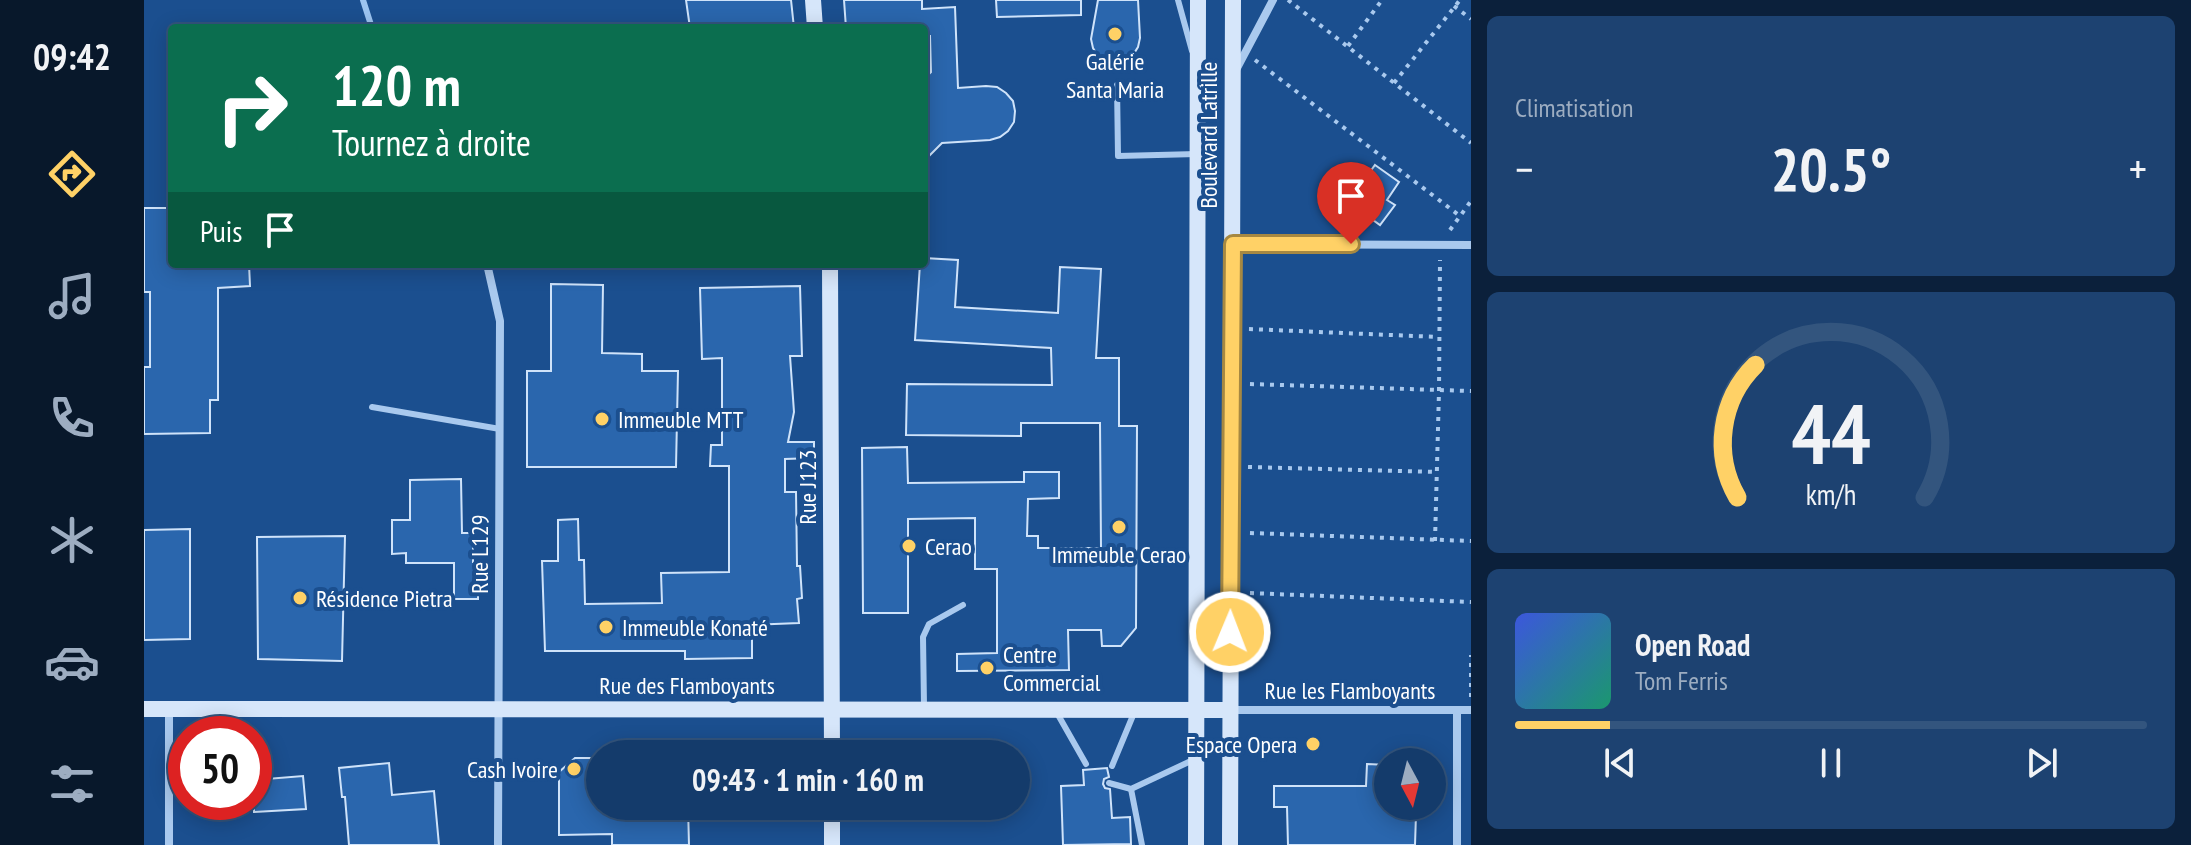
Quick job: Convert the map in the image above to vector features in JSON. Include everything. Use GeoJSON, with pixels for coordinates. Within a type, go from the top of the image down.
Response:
{"type":"FeatureCollection","features":[{"type":"Feature","properties":{"kind":"main road"},"geometry":{"type":"LineString","coordinates":[[813,0],[815,24]]}},
{"type":"Feature","properties":{"kind":"main road","name":"Boulevard Latrille"},"geometry":{"type":"LineString","coordinates":[[1196,845],[1198,0]]}},
{"type":"Feature","properties":{"kind":"main road","name":"Boulevard Latrille"},"geometry":{"type":"LineString","coordinates":[[1230,845],[1233,0]]}},
{"type":"Feature","properties":{"kind":"main road","name":"Rue J123"},"geometry":{"type":"LineString","coordinates":[[830,268],[832,740]]}},
{"type":"Feature","properties":{"kind":"main road","name":"Rue des Flamboyants"},"geometry":{"type":"LineString","coordinates":[[144,709],[1230,710]]}},
{"type":"Feature","properties":{"kind":"main road"},"geometry":{"type":"LineString","coordinates":[[832,820],[832,845]]}},
{"type":"Feature","properties":{"kind":"street"},"geometry":{"type":"LineString","coordinates":[[1232,80],[1273,0]]}},
{"type":"Feature","properties":{"kind":"street"},"geometry":{"type":"LineString","coordinates":[[1233,244],[1471,245]]}},
{"type":"Feature","properties":{"kind":"street","name":"Rue L129"},"geometry":{"type":"LineString","coordinates":[[488,268],[500,321],[498,845]]}},
{"type":"Feature","properties":{"kind":"street"},"geometry":{"type":"LineString","coordinates":[[169,709],[169,845]]}},
{"type":"Feature","properties":{"kind":"street","name":"Rue les Flamboyants"},"geometry":{"type":"LineString","coordinates":[[1230,710],[1471,710]]}},
{"type":"Feature","properties":{"kind":"street"},"geometry":{"type":"LineString","coordinates":[[1457,710],[1457,845]]}},
{"type":"Feature","properties":{"kind":"lane"},"geometry":{"type":"LineString","coordinates":[[1178,0],[1198,74]]}},
{"type":"Feature","properties":{"kind":"lane"},"geometry":{"type":"LineString","coordinates":[[1117,85],[1118,156],[1197,154]]}},
{"type":"Feature","properties":{"kind":"lane"},"geometry":{"type":"LineString","coordinates":[[372,407],[500,429]]}},
{"type":"Feature","properties":{"kind":"lane"},"geometry":{"type":"LineString","coordinates":[[925,710],[923,637],[929,624],[963,605]]}},
{"type":"Feature","properties":{"kind":"lane"},"geometry":{"type":"LineString","coordinates":[[1056,710],[1086,764]]}},
{"type":"Feature","properties":{"kind":"lane"},"geometry":{"type":"LineString","coordinates":[[1112,766],[1136,710]]}},
{"type":"Feature","properties":{"kind":"lane"},"geometry":{"type":"LineString","coordinates":[[1109,783],[1131,789],[1197,759]]}},
{"type":"Feature","properties":{"kind":"lane"},"geometry":{"type":"LineString","coordinates":[[1131,789],[1142,845]]}},
{"type":"Feature","properties":{"kind":"path"},"geometry":{"type":"LineString","coordinates":[[1288,0],[1471,143]]}},
{"type":"Feature","properties":{"kind":"path"},"geometry":{"type":"LineString","coordinates":[[1347,47],[1382,0]]}},
{"type":"Feature","properties":{"kind":"path"},"geometry":{"type":"LineString","coordinates":[[1394,83],[1460,0]]}},
{"type":"Feature","properties":{"kind":"path"},"geometry":{"type":"LineString","coordinates":[[1454,6],[1471,19]]}},
{"type":"Feature","properties":{"kind":"path"},"geometry":{"type":"LineString","coordinates":[[1245,52],[1460,216]]}},
{"type":"Feature","properties":{"kind":"path"},"geometry":{"type":"LineString","coordinates":[[1435,541],[1440,245],[1471,201]]}},
{"type":"Feature","properties":{"kind":"path"},"geometry":{"type":"LineString","coordinates":[[1232,328],[1438,337]]}},
{"type":"Feature","properties":{"kind":"path"},"geometry":{"type":"LineString","coordinates":[[1232,383],[1471,391]]}},
{"type":"Feature","properties":{"kind":"path"},"geometry":{"type":"LineString","coordinates":[[1231,467],[1437,472]]}},
{"type":"Feature","properties":{"kind":"path"},"geometry":{"type":"LineString","coordinates":[[1231,533],[1471,541]]}},
{"type":"Feature","properties":{"kind":"path"},"geometry":{"type":"LineString","coordinates":[[1231,592],[1471,602]]}},
{"type":"Feature","properties":{"kind":"path"},"geometry":{"type":"LineString","coordinates":[[1471,655],[1471,710]]}},
{"type":"Feature","properties":{"kind":"building"},"geometry":{"type":"Polygon","coordinates":[[[686,0],[791,0],[794,24],[689,24],[686,0]]]}},
{"type":"Feature","properties":{"kind":"building"},"geometry":{"type":"Polygon","coordinates":[[[844,0],[922,0],[922,9],[955,7],[958,88],[997,87],[1013,101],[1014,122],[1000,137],[942,143],[928,157],[928,75],[931,72],[928,24],[846,24],[844,0]]]}},
{"type":"Feature","properties":{"kind":"building"},"geometry":{"type":"Polygon","coordinates":[[[996,0],[1081,0],[1081,15],[997,17],[996,0]]]}},
{"type":"Feature","properties":{"kind":"building","name":"Galérie Santa Maria"},"geometry":{"type":"Polygon","coordinates":[[[1098,0],[1138,0],[1140,38],[1133,55],[1125,61],[1106,61],[1093,48],[1091,39],[1098,0]]]}},
{"type":"Feature","properties":{"kind":"building"},"geometry":{"type":"Polygon","coordinates":[[[1375,165],[1399,182],[1387,200],[1395,205],[1380,225],[1348,202],[1375,165]]]}},
{"type":"Feature","properties":{"kind":"building"},"geometry":{"type":"Polygon","coordinates":[[[144,208],[168,208],[168,268],[249,268],[250,286],[218,288],[218,400],[210,400],[210,433],[144,434],[144,367],[150,367],[150,292],[144,292],[144,208]]]}},
{"type":"Feature","properties":{"kind":"building"},"geometry":{"type":"Polygon","coordinates":[[[928,258],[958,260],[955,307],[1058,313],[1060,267],[1101,269],[1096,358],[1119,358],[1119,426],[1137,426],[1136,628],[1121,646],[1102,646],[1101,630],[1068,630],[1069,670],[957,671],[957,654],[997,653],[997,569],[975,569],[975,518],[908,519],[908,613],[863,613],[862,448],[907,447],[908,483],[1024,482],[1024,472],[1059,472],[1059,498],[1028,499],[1027,536],[1038,536],[1038,548],[1101,548],[1100,423],[1021,423],[1021,436],[906,435],[907,384],[1052,385],[1051,348],[915,340],[920,268],[928,268],[928,258]]]}},
{"type":"Feature","properties":{"kind":"building","name":"Immeuble MTT"},"geometry":{"type":"Polygon","coordinates":[[[551,284],[603,285],[602,353],[642,354],[642,371],[678,371],[676,467],[527,467],[527,371],[551,371],[551,284]]]}},
{"type":"Feature","properties":{"kind":"building"},"geometry":{"type":"Polygon","coordinates":[[[800,286],[802,356],[790,356],[794,412],[788,442],[814,442],[814,458],[785,459],[785,492],[796,492],[797,566],[800,566],[802,598],[797,599],[799,623],[752,625],[752,658],[685,659],[685,651],[545,651],[542,561],[558,561],[558,520],[578,519],[579,560],[584,560],[585,604],[662,603],[661,573],[729,572],[729,466],[710,466],[711,445],[722,445],[722,358],[702,359],[700,288],[800,286]]]}},
{"type":"Feature","properties":{"kind":"building"},"geometry":{"type":"Polygon","coordinates":[[[461,479],[462,533],[473,533],[473,562],[478,562],[478,599],[454,599],[454,563],[406,563],[406,553],[392,554],[392,520],[410,520],[410,480],[461,479]]]}},
{"type":"Feature","properties":{"kind":"building"},"geometry":{"type":"Polygon","coordinates":[[[190,529],[190,639],[144,640],[144,530],[190,529]]]}},
{"type":"Feature","properties":{"kind":"building","name":"Résidence Pietra"},"geometry":{"type":"Polygon","coordinates":[[[345,536],[342,661],[258,659],[257,537],[345,536]]]}},
{"type":"Feature","properties":{"kind":"building"},"geometry":{"type":"Polygon","coordinates":[[[575,758],[586,758],[586,820],[688,820],[689,845],[612,845],[612,834],[559,835],[559,772],[575,758]]]}},
{"type":"Feature","properties":{"kind":"building"},"geometry":{"type":"Polygon","coordinates":[[[389,763],[392,795],[434,791],[439,845],[349,845],[339,768],[389,763]]]}},
{"type":"Feature","properties":{"kind":"building"},"geometry":{"type":"Polygon","coordinates":[[[1367,764],[1374,764],[1374,820],[1416,820],[1415,845],[1288,845],[1287,807],[1274,807],[1274,786],[1366,786],[1367,764]]]}},
{"type":"Feature","properties":{"kind":"building"},"geometry":{"type":"Polygon","coordinates":[[[1107,768],[1109,777],[1104,779],[1103,784],[1110,789],[1112,818],[1130,817],[1131,844],[1063,845],[1061,786],[1084,785],[1083,770],[1107,768]]]}},
{"type":"Feature","properties":{"kind":"building"},"geometry":{"type":"Polygon","coordinates":[[[303,776],[306,809],[272,811],[272,779],[303,776]]]}},
{"type":"Feature","properties":{"kind":"waterway"},"geometry":{"type":"LineString","coordinates":[[363,0],[371,24]]}},
{"type":"Feature","properties":{"kind":"place","name":"Galérie Santa Maria"},"geometry":{"type":"Point","coordinates":[1115,34]}},
{"type":"Feature","properties":{"kind":"place","name":"Immeuble MTT"},"geometry":{"type":"Point","coordinates":[602,419]}},
{"type":"Feature","properties":{"kind":"place","name":"Immeuble Cerao"},"geometry":{"type":"Point","coordinates":[1119,527]}},
{"type":"Feature","properties":{"kind":"place","name":"Cerao"},"geometry":{"type":"Point","coordinates":[909,546]}},
{"type":"Feature","properties":{"kind":"place","name":"Résidence Pietra"},"geometry":{"type":"Point","coordinates":[300,598]}},
{"type":"Feature","properties":{"kind":"place","name":"Immeuble Konaté"},"geometry":{"type":"Point","coordinates":[606,627]}},
{"type":"Feature","properties":{"kind":"place","name":"Centre Commercial"},"geometry":{"type":"Point","coordinates":[987,668]}},
{"type":"Feature","properties":{"kind":"place","name":"Espace Opera"},"geometry":{"type":"Point","coordinates":[1313,744]}},
{"type":"Feature","properties":{"kind":"place","name":"Cash Ivoire"},"geometry":{"type":"Point","coordinates":[574,769]}},
{"type":"Feature","properties":{"kind":"route"},"geometry":{"type":"LineString","coordinates":[[1230,632],[1233,244],[1351,244]]}}]}
